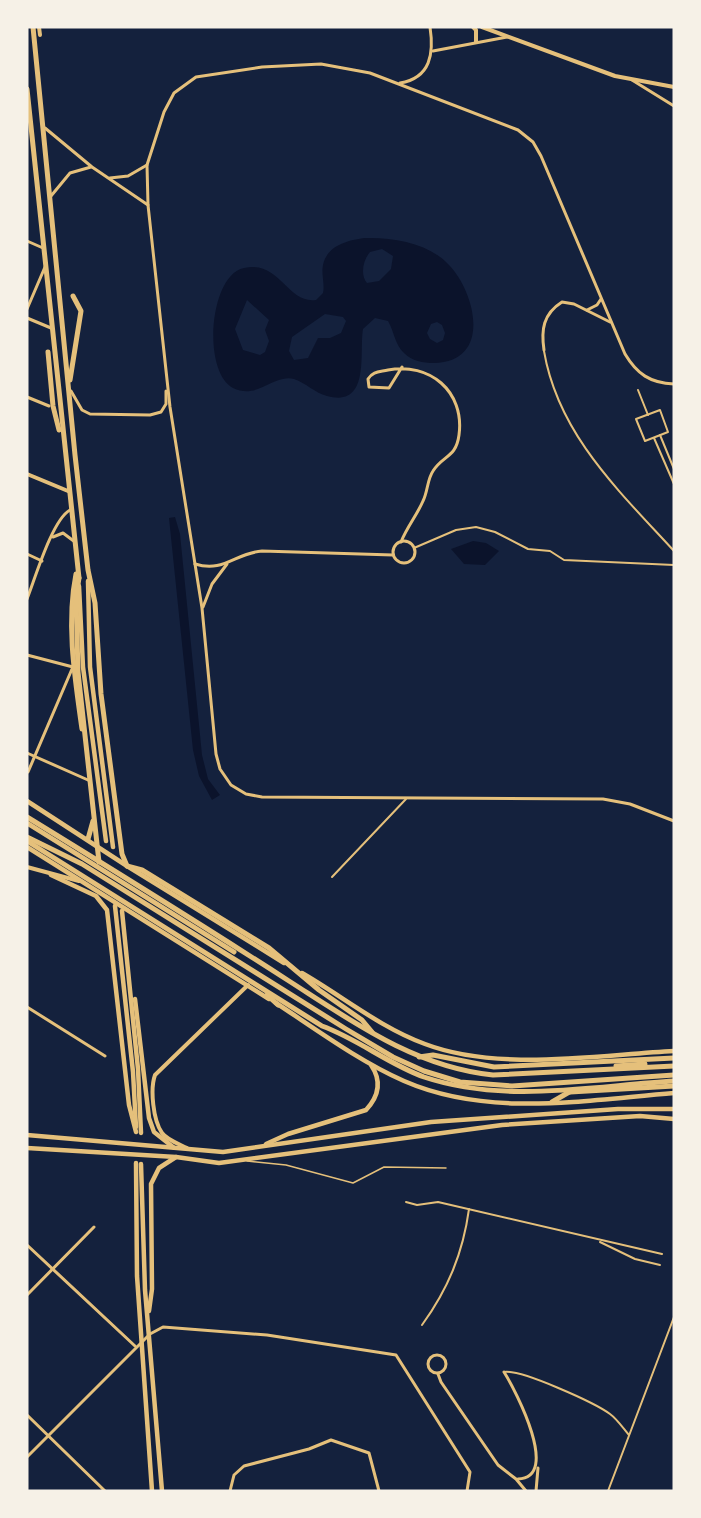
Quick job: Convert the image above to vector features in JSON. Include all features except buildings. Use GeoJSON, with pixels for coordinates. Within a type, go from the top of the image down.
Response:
{"type":"FeatureCollection","features":[{"type":"Feature","properties":{"kind":"highway"},"geometry":{"type":"LineString","coordinates":[[33,27],[88,570],[95,603],[101,694],[122,854],[126,867],[142,870],[269,948],[319,990],[363,1020],[375,1035]]}},
{"type":"Feature","properties":{"kind":"highway"},"geometry":{"type":"LineString","coordinates":[[27,89],[70,510],[78,567],[76,668],[100,871],[105,885],[133,906],[320,1023],[346,1029]]}},
{"type":"Feature","properties":{"kind":"highway"},"geometry":{"type":"LineString","coordinates":[[69,387],[81,310],[73,296]]}},
{"type":"Feature","properties":{"kind":"highway"},"geometry":{"type":"LineString","coordinates":[[48,352],[54,414],[62,434]]}},
{"type":"Feature","properties":{"kind":"highway"},"geometry":{"type":"LineString","coordinates":[[78,567],[73,592],[76,668],[93,825],[88,840]]}},
{"type":"Feature","properties":{"kind":"highway"},"geometry":{"type":"LineString","coordinates":[[27,817],[375,1035],[418,1058],[433,1055],[494,1067],[674,1062]]}},
{"type":"Feature","properties":{"kind":"highway"},"geometry":{"type":"LineString","coordinates":[[27,823],[216,942],[304,990],[366,1029],[430,1060],[467,1070],[514,1073],[674,1062]]}},
{"type":"Feature","properties":{"kind":"highway"},"geometry":{"type":"LineString","coordinates":[[27,839],[82,864],[406,1064],[460,1082],[512,1086],[674,1075]]}},
{"type":"Feature","properties":{"kind":"highway"},"geometry":{"type":"LineString","coordinates":[[27,839],[322,1026],[345,1035],[390,1061],[424,1077],[460,1086],[496,1091],[576,1089],[674,1081]]}},
{"type":"Feature","properties":{"kind":"highway"},"geometry":{"type":"LineString","coordinates":[[229,967],[278,1005]]}},
{"type":"Feature","properties":{"kind":"highway"},"geometry":{"type":"LineString","coordinates":[[460,1082],[474,1091],[520,1095],[674,1086]]}},
{"type":"Feature","properties":{"kind":"highway"},"geometry":{"type":"LineString","coordinates":[[552,1102],[576,1089]]}},
{"type":"Feature","properties":{"kind":"main road"},"geometry":{"type":"LineString","coordinates":[[88,570],[90,667],[113,847]]}},
{"type":"Feature","properties":{"kind":"main road"},"geometry":{"type":"LineString","coordinates":[[79,578],[82,667],[106,842]]}},
{"type":"Feature","properties":{"kind":"main road"},"geometry":{"type":"LineString","coordinates":[[27,801],[126,867],[400,1032],[448,1052],[502,1060],[674,1051]]}},
{"type":"Feature","properties":{"kind":"main road"},"geometry":{"type":"LineString","coordinates":[[27,847],[367,1061],[404,1081],[461,1099],[516,1103],[674,1093]]}},
{"type":"Feature","properties":{"kind":"main road"},"geometry":{"type":"LineString","coordinates":[[51,875],[96,896],[107,910],[129,1105],[139,1133]]}},
{"type":"Feature","properties":{"kind":"main road"},"geometry":{"type":"LineString","coordinates":[[115,906],[139,1133]]}},
{"type":"Feature","properties":{"kind":"main road"},"geometry":{"type":"LineString","coordinates":[[122,911],[148,1118],[154,1132],[173,1147]]}},
{"type":"Feature","properties":{"kind":"main road"},"geometry":{"type":"LineString","coordinates":[[129,969],[139,1133]]}},
{"type":"Feature","properties":{"kind":"main road"},"geometry":{"type":"LineString","coordinates":[[262,1146],[288,1134],[366,1110],[376,1095],[378,1084],[375,1070],[367,1061]]}},
{"type":"Feature","properties":{"kind":"main road"},"geometry":{"type":"LineString","coordinates":[[27,1135],[224,1152],[441,1121],[618,1109],[674,1109]]}},
{"type":"Feature","properties":{"kind":"main road"},"geometry":{"type":"LineString","coordinates":[[27,1148],[116,1152],[219,1163],[396,1137],[492,1126],[640,1116],[674,1119]]}},
{"type":"Feature","properties":{"kind":"main road"},"geometry":{"type":"LineString","coordinates":[[148,1317],[152,1289],[151,1184],[159,1168],[176,1157]]}},
{"type":"Feature","properties":{"kind":"main road"},"geometry":{"type":"LineString","coordinates":[[152,1491],[140,1341],[139,1163],[161,1490]]}},
{"type":"Feature","properties":{"kind":"street"},"geometry":{"type":"LineString","coordinates":[[39,27],[40,35]]}},
{"type":"Feature","properties":{"kind":"street"},"geometry":{"type":"LineString","coordinates":[[398,84],[408,82],[422,72],[433,51],[430,27]]}},
{"type":"Feature","properties":{"kind":"street"},"geometry":{"type":"LineString","coordinates":[[473,27],[476,30],[476,42]]}},
{"type":"Feature","properties":{"kind":"street"},"geometry":{"type":"LineString","coordinates":[[482,27],[593,69],[674,87]]}},
{"type":"Feature","properties":{"kind":"street"},"geometry":{"type":"LineString","coordinates":[[433,51],[507,37]]}},
{"type":"Feature","properties":{"kind":"street"},"geometry":{"type":"LineString","coordinates":[[674,384],[652,381],[633,367],[541,156],[529,137],[518,130],[355,69],[310,63],[196,77],[182,86],[170,99],[147,165],[148,205],[167,380],[202,608],[216,754],[220,769],[231,785],[246,794],[262,797],[603,799],[630,804],[674,821]]}},
{"type":"Feature","properties":{"kind":"street"},"geometry":{"type":"LineString","coordinates":[[630,79],[674,106]]}},
{"type":"Feature","properties":{"kind":"street"},"geometry":{"type":"LineString","coordinates":[[45,128],[92,167],[148,205]]}},
{"type":"Feature","properties":{"kind":"street"},"geometry":{"type":"LineString","coordinates":[[27,164],[35,167]]}},
{"type":"Feature","properties":{"kind":"street"},"geometry":{"type":"LineString","coordinates":[[108,178],[128,176],[147,165]]}},
{"type":"Feature","properties":{"kind":"street"},"geometry":{"type":"LineString","coordinates":[[51,196],[70,173],[92,167]]}},
{"type":"Feature","properties":{"kind":"street"},"geometry":{"type":"LineString","coordinates":[[27,241],[43,248]]}},
{"type":"Feature","properties":{"kind":"street"},"geometry":{"type":"LineString","coordinates":[[27,309],[45,266]]}},
{"type":"Feature","properties":{"kind":"street"},"geometry":{"type":"LineString","coordinates":[[587,310],[597,305],[601,298]]}},
{"type":"Feature","properties":{"kind":"street"},"geometry":{"type":"LineString","coordinates":[[612,323],[566,302],[558,305],[543,324],[548,375],[583,449],[629,504],[674,551]]}},
{"type":"Feature","properties":{"kind":"street"},"geometry":{"type":"LineString","coordinates":[[27,318],[51,328]]}},
{"type":"Feature","properties":{"kind":"street"},"geometry":{"type":"LineString","coordinates":[[402,368],[388,388],[369,387],[368,379],[374,373],[402,368],[420,370],[444,386],[455,402],[460,422],[453,452],[434,468],[424,500],[401,542],[394,548],[393,555],[398,561],[408,562],[413,558],[414,548]]}},
{"type":"Feature","properties":{"kind":"street"},"geometry":{"type":"LineString","coordinates":[[69,387],[82,410],[90,414],[150,416],[161,412],[166,404],[167,380]]}},
{"type":"Feature","properties":{"kind":"street"},"geometry":{"type":"LineString","coordinates":[[638,390],[648,415]]}},
{"type":"Feature","properties":{"kind":"street"},"geometry":{"type":"LineString","coordinates":[[27,397],[49,406]]}},
{"type":"Feature","properties":{"kind":"street"},"geometry":{"type":"LineString","coordinates":[[660,410],[668,432],[660,435],[645,441],[636,419],[660,410]]}},
{"type":"Feature","properties":{"kind":"street"},"geometry":{"type":"LineString","coordinates":[[660,435],[674,469]]}},
{"type":"Feature","properties":{"kind":"street"},"geometry":{"type":"LineString","coordinates":[[654,438],[674,484]]}},
{"type":"Feature","properties":{"kind":"street"},"geometry":{"type":"LineString","coordinates":[[27,474],[68,491]]}},
{"type":"Feature","properties":{"kind":"street"},"geometry":{"type":"LineString","coordinates":[[27,599],[51,538],[65,513],[70,510]]}},
{"type":"Feature","properties":{"kind":"street"},"geometry":{"type":"LineString","coordinates":[[414,548],[456,530],[476,527],[495,532],[528,549],[550,551],[564,560],[674,565]]}},
{"type":"Feature","properties":{"kind":"street"},"geometry":{"type":"LineString","coordinates":[[51,538],[63,533],[75,542]]}},
{"type":"Feature","properties":{"kind":"street"},"geometry":{"type":"LineString","coordinates":[[401,542],[408,542],[414,548]]}},
{"type":"Feature","properties":{"kind":"street"},"geometry":{"type":"LineString","coordinates":[[195,564],[216,568],[250,553],[262,551],[393,555]]}},
{"type":"Feature","properties":{"kind":"street"},"geometry":{"type":"LineString","coordinates":[[27,554],[42,561]]}},
{"type":"Feature","properties":{"kind":"street"},"geometry":{"type":"LineString","coordinates":[[202,608],[212,584],[228,562]]}},
{"type":"Feature","properties":{"kind":"street"},"geometry":{"type":"LineString","coordinates":[[27,655],[76,668],[28,772]]}},
{"type":"Feature","properties":{"kind":"street"},"geometry":{"type":"LineString","coordinates":[[27,753],[88,780]]}},
{"type":"Feature","properties":{"kind":"street"},"geometry":{"type":"LineString","coordinates":[[332,877],[408,797]]}},
{"type":"Feature","properties":{"kind":"street"},"geometry":{"type":"LineString","coordinates":[[27,867],[86,883]]}},
{"type":"Feature","properties":{"kind":"street"},"geometry":{"type":"LineString","coordinates":[[187,1148],[162,1134],[157,1124],[152,1083],[154,1075],[248,985]]}},
{"type":"Feature","properties":{"kind":"street"},"geometry":{"type":"LineString","coordinates":[[28,1009],[105,1056]]}},
{"type":"Feature","properties":{"kind":"street"},"geometry":{"type":"LineString","coordinates":[[406,1202],[417,1205],[438,1202],[662,1254]]}},
{"type":"Feature","properties":{"kind":"street"},"geometry":{"type":"LineString","coordinates":[[422,1325],[449,1282],[462,1248],[470,1209]]}},
{"type":"Feature","properties":{"kind":"street"},"geometry":{"type":"LineString","coordinates":[[27,1294],[94,1227]]}},
{"type":"Feature","properties":{"kind":"street"},"geometry":{"type":"LineString","coordinates":[[595,1239],[635,1259],[660,1265]]}},
{"type":"Feature","properties":{"kind":"street"},"geometry":{"type":"LineString","coordinates":[[27,1245],[135,1346]]}},
{"type":"Feature","properties":{"kind":"street"},"geometry":{"type":"LineString","coordinates":[[608,1491],[674,1317]]}},
{"type":"Feature","properties":{"kind":"street"},"geometry":{"type":"LineString","coordinates":[[27,1457],[140,1341],[163,1327],[267,1335],[396,1355],[470,1472],[467,1491]]}},
{"type":"Feature","properties":{"kind":"street"},"geometry":{"type":"LineString","coordinates":[[438,1374],[446,1365],[444,1359],[436,1355],[431,1357],[428,1365],[430,1371],[438,1374],[441,1382],[498,1465],[516,1479],[526,1491]]}},
{"type":"Feature","properties":{"kind":"street"},"geometry":{"type":"LineString","coordinates":[[536,1491],[537,1466],[527,1418],[504,1372],[524,1373],[603,1409],[616,1419],[629,1435]]}},
{"type":"Feature","properties":{"kind":"street"},"geometry":{"type":"LineString","coordinates":[[27,1415],[105,1491]]}},
{"type":"Feature","properties":{"kind":"street"},"geometry":{"type":"LineString","coordinates":[[230,1491],[234,1475],[244,1466],[309,1449],[331,1440],[369,1453],[379,1491]]}},
{"type":"Feature","properties":{"kind":"street"},"geometry":{"type":"LineString","coordinates":[[516,1479],[531,1476],[537,1466]]}},
{"type":"Feature","properties":{"kind":"lane"},"geometry":{"type":"LineString","coordinates":[[243,1161],[286,1165],[353,1183],[384,1167],[446,1168]]}},
{"type":"Feature","properties":{"kind":"water"},"geometry":{"type":"Polygon","coordinates":[[[365,238],[410,243],[431,251],[449,265],[466,292],[471,308],[473,324],[471,339],[465,351],[452,360],[434,363],[414,360],[401,350],[388,321],[375,318],[363,329],[360,376],[351,394],[341,398],[327,396],[294,379],[286,378],[258,389],[242,391],[233,388],[223,379],[214,345],[214,325],[223,287],[232,275],[244,268],[256,267],[275,276],[298,296],[316,300],[323,293],[322,272],[325,258],[334,248],[346,242],[365,238]],[[382,249],[370,252],[363,268],[367,283],[379,281],[391,269],[393,256],[382,249]],[[247,300],[235,329],[243,350],[260,355],[265,352],[269,341],[265,330],[269,320],[247,300]],[[325,314],[292,337],[289,351],[294,360],[308,358],[318,338],[330,338],[341,333],[346,321],[343,317],[325,314]],[[437,322],[431,324],[427,333],[430,339],[437,343],[443,340],[445,333],[442,325],[437,322]]]}},
{"type":"Feature","properties":{"kind":"water"},"geometry":{"type":"Polygon","coordinates":[[[175,517],[180,534],[202,755],[208,779],[220,795],[212,800],[199,776],[193,750],[169,518],[175,517]]]}},
{"type":"Feature","properties":{"kind":"water"},"geometry":{"type":"Polygon","coordinates":[[[473,541],[486,543],[499,551],[485,565],[464,564],[451,549],[473,541]]]}}]}
